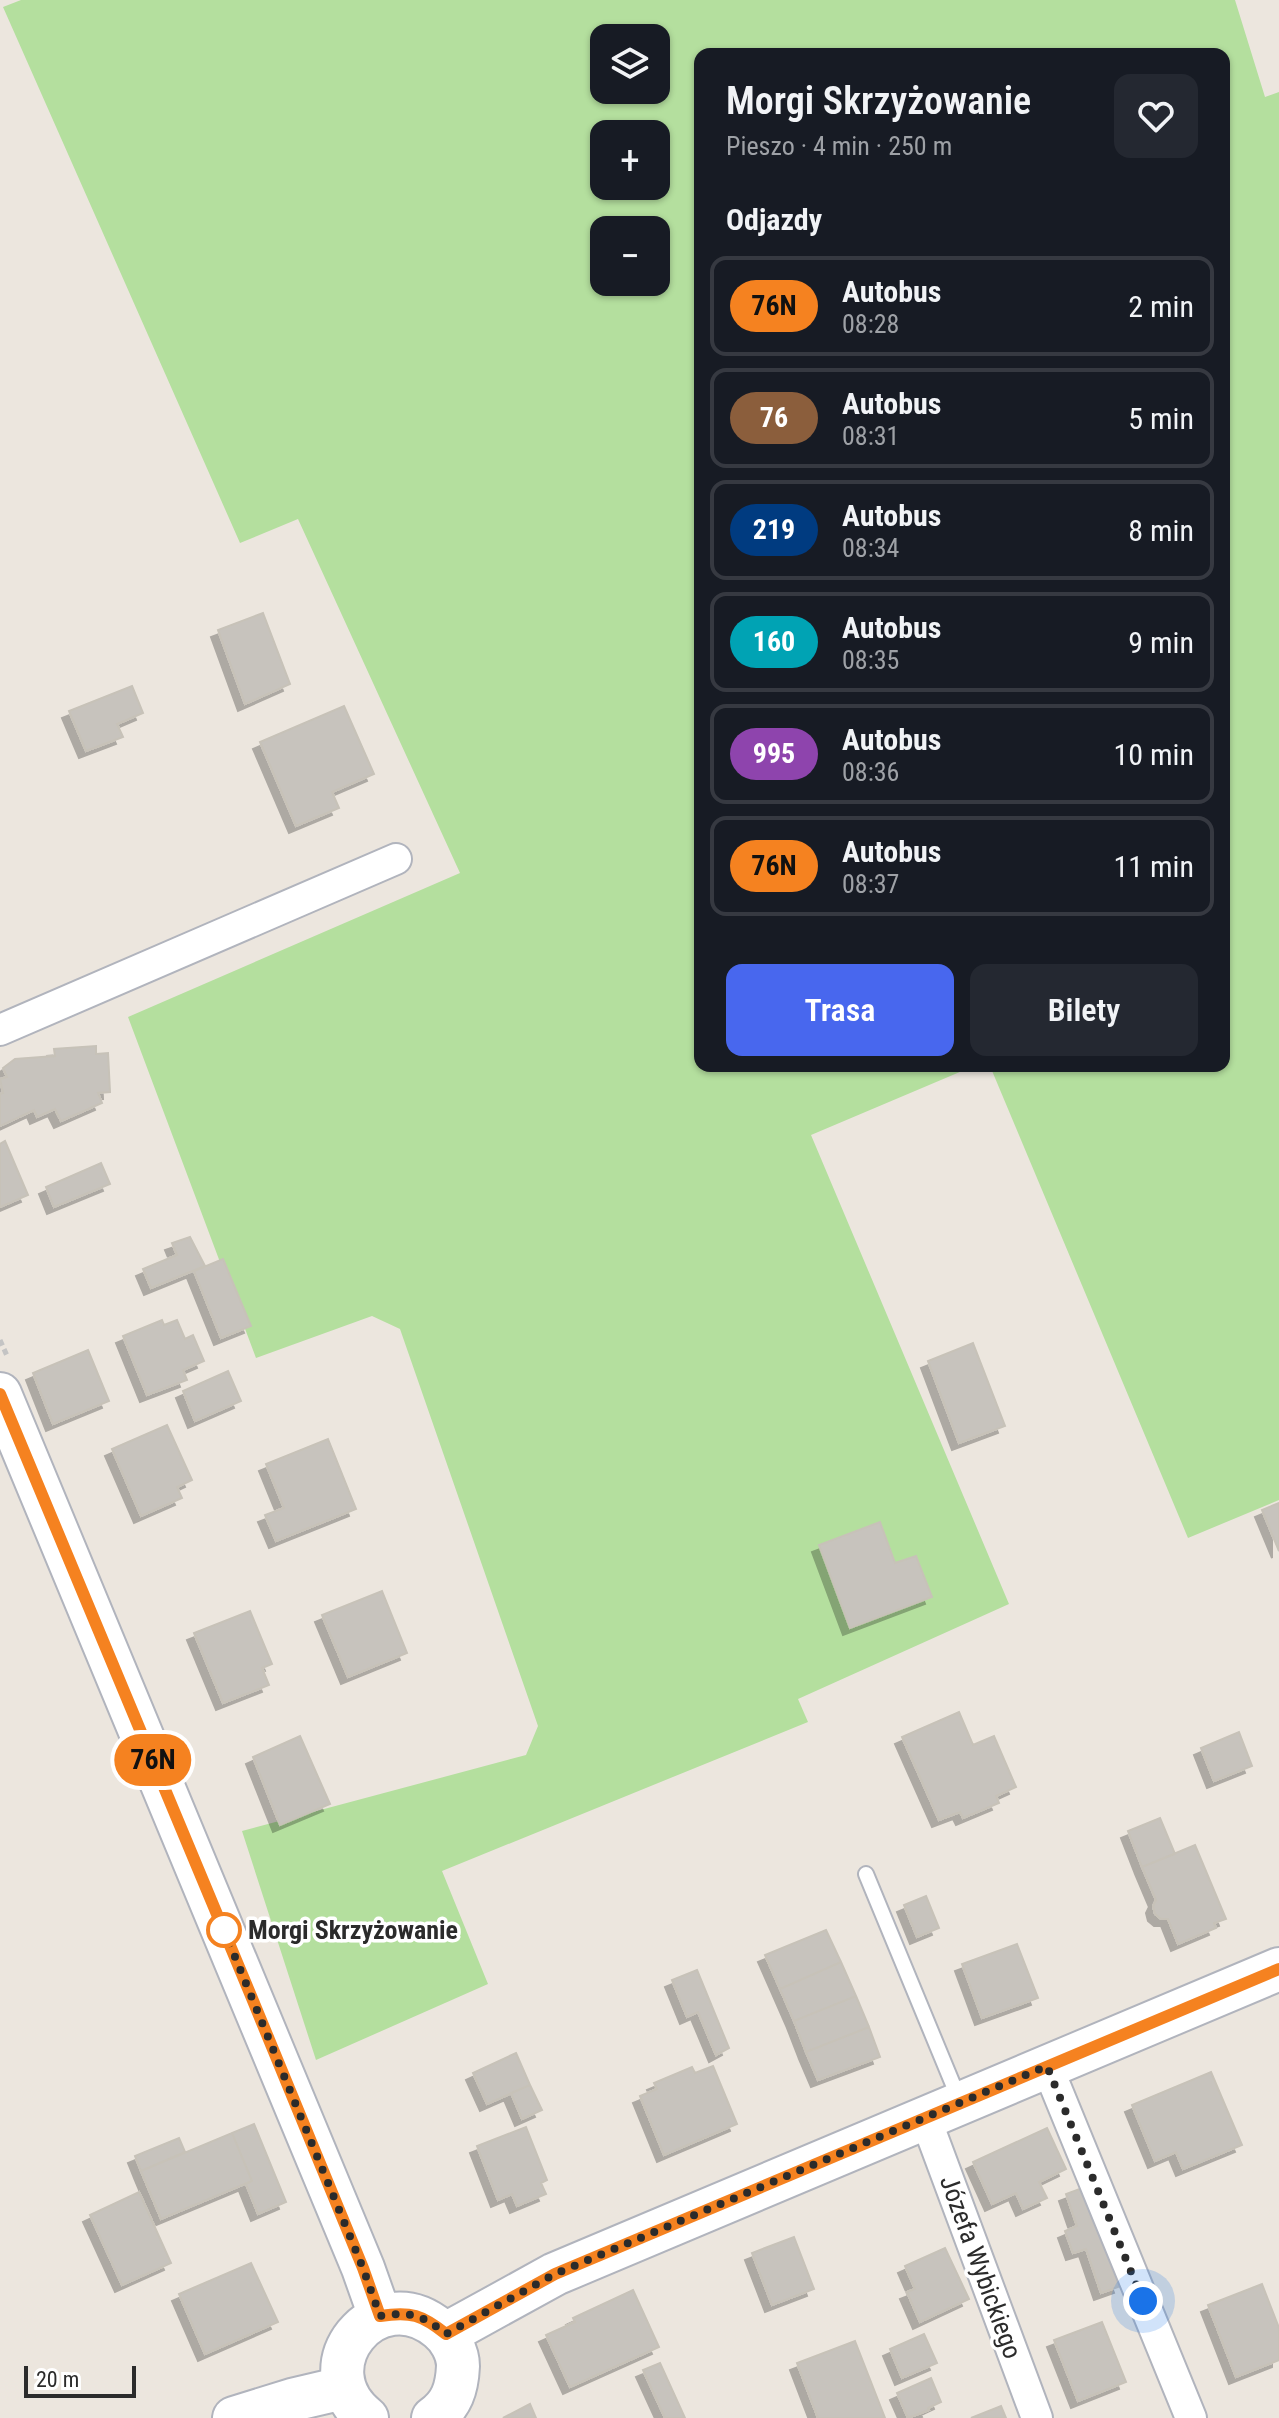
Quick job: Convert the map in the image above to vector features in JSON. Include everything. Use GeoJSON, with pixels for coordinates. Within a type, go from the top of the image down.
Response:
{"type":"FeatureCollection","features":[{"type":"Feature","properties":{"kind":"street"},"geometry":{"type":"LineString","coordinates":[[0,1030],[396,859]]}},
{"type":"Feature","properties":{"kind":"street"},"geometry":{"type":"LineString","coordinates":[[0,1394],[238,1964],[380,2316]]}},
{"type":"Feature","properties":{"kind":"street"},"geometry":{"type":"LineString","coordinates":[[446,2334],[555,2274],[1279,1969]]}},
{"type":"Feature","properties":{"kind":"street"},"geometry":{"type":"LineString","coordinates":[[1047,2066],[1191,2418]]}},
{"type":"Feature","properties":{"kind":"street","name":"Józefa Wybickiego"},"geometry":{"type":"LineString","coordinates":[[943,2110],[1037,2418]]}},
{"type":"Feature","properties":{"kind":"street"},"geometry":{"type":"LineString","coordinates":[[234,2418],[292,2400],[355,2403],[342,2366],[347,2345],[360,2328],[380,2316],[403,2312],[427,2319],[446,2334],[458,2358],[457,2386],[445,2410],[433,2418]]}},
{"type":"Feature","properties":{"kind":"lane","name":"Józefa Wybickiego"},"geometry":{"type":"LineString","coordinates":[[866,1874],[943,2110]]}},
{"type":"Feature","properties":{"kind":"green space"},"geometry":{"type":"Polygon","coordinates":[[[21,0],[1235,0],[1265,97],[1279,92],[1279,1500],[1188,1538],[993,1072],[1230,1072],[1230,48],[694,48],[694,1072],[960,1072],[811,1135],[1009,1604],[798,1699],[808,1722],[442,1871],[488,1984],[316,2060],[242,1831],[526,1755],[538,1726],[400,1329],[372,1316],[256,1358],[128,1017],[460,873],[298,519],[240,543],[3,7],[21,0]]]}},
{"type":"Feature","properties":{"kind":"building"},"geometry":{"type":"Polygon","coordinates":[[[263,613],[290,684],[245,704],[218,630],[263,613]]]}},
{"type":"Feature","properties":{"kind":"building"},"geometry":{"type":"Polygon","coordinates":[[[132,686],[143,713],[117,724],[123,737],[86,751],[69,711],[132,686]]]}},
{"type":"Feature","properties":{"kind":"building"},"geometry":{"type":"Polygon","coordinates":[[[344,706],[374,774],[332,792],[339,808],[296,826],[260,742],[344,706]]]}},
{"type":"Feature","properties":{"kind":"building"},"geometry":{"type":"Polygon","coordinates":[[[96,1046],[96,1054],[108,1053],[110,1092],[98,1093],[102,1103],[61,1121],[55,1109],[37,1117],[34,1110],[0,1126],[0,1094],[3,1093],[0,1079],[7,1077],[3,1068],[15,1059],[55,1056],[54,1049],[96,1046]]]}},
{"type":"Feature","properties":{"kind":"building"},"geometry":{"type":"Polygon","coordinates":[[[5,1141],[28,1195],[0,1207],[0,1144],[5,1141]]]}},
{"type":"Feature","properties":{"kind":"building"},"geometry":{"type":"Polygon","coordinates":[[[101,1163],[110,1184],[54,1207],[46,1187],[101,1163]]]}},
{"type":"Feature","properties":{"kind":"building"},"geometry":{"type":"Polygon","coordinates":[[[190,1237],[205,1266],[151,1288],[143,1269],[177,1255],[172,1243],[190,1237]]]}},
{"type":"Feature","properties":{"kind":"building"},"geometry":{"type":"Polygon","coordinates":[[[223,1259],[251,1326],[221,1338],[194,1271],[223,1259]]]}},
{"type":"Feature","properties":{"kind":"building"},"geometry":{"type":"Polygon","coordinates":[[[162,1320],[164,1325],[177,1320],[185,1339],[193,1335],[204,1361],[183,1370],[187,1380],[147,1395],[123,1336],[162,1320]]]}},
{"type":"Feature","properties":{"kind":"building"},"geometry":{"type":"Polygon","coordinates":[[[973,1343],[1005,1426],[959,1443],[928,1361],[973,1343]]]}},
{"type":"Feature","properties":{"kind":"building"},"geometry":{"type":"Polygon","coordinates":[[[88,1350],[109,1401],[53,1424],[33,1373],[88,1350]]]}},
{"type":"Feature","properties":{"kind":"building"},"geometry":{"type":"Polygon","coordinates":[[[228,1371],[241,1401],[195,1421],[183,1391],[228,1371]]]}},
{"type":"Feature","properties":{"kind":"building"},"geometry":{"type":"Polygon","coordinates":[[[167,1425],[192,1480],[177,1487],[182,1498],[141,1516],[112,1449],[167,1425]]]}},
{"type":"Feature","properties":{"kind":"building"},"geometry":{"type":"Polygon","coordinates":[[[328,1439],[356,1509],[276,1541],[265,1515],[284,1508],[266,1464],[328,1439]]]}},
{"type":"Feature","properties":{"kind":"building"},"geometry":{"type":"Polygon","coordinates":[[[1279,1503],[1279,1551],[1262,1510],[1279,1503]]]}},
{"type":"Feature","properties":{"kind":"building"},"geometry":{"type":"Polygon","coordinates":[[[880,1522],[895,1563],[916,1556],[932,1597],[850,1628],[819,1545],[880,1522]]]}},
{"type":"Feature","properties":{"kind":"building"},"geometry":{"type":"Polygon","coordinates":[[[382,1591],[407,1653],[348,1677],[322,1615],[382,1591]]]}},
{"type":"Feature","properties":{"kind":"building"},"geometry":{"type":"Polygon","coordinates":[[[250,1611],[272,1664],[262,1668],[269,1685],[223,1703],[194,1633],[250,1611]]]}},
{"type":"Feature","properties":{"kind":"building"},"geometry":{"type":"Polygon","coordinates":[[[959,1712],[973,1745],[994,1736],[1016,1787],[996,1796],[999,1803],[963,1818],[960,1812],[939,1820],[902,1737],[959,1712]]]}},
{"type":"Feature","properties":{"kind":"building"},"geometry":{"type":"Polygon","coordinates":[[[1239,1732],[1252,1766],[1214,1781],[1201,1748],[1239,1732]]]}},
{"type":"Feature","properties":{"kind":"building"},"geometry":{"type":"Polygon","coordinates":[[[300,1736],[330,1804],[280,1825],[253,1757],[300,1736]]]}},
{"type":"Feature","properties":{"kind":"building"},"geometry":{"type":"Polygon","coordinates":[[[1160,1818],[1175,1854],[1142,1867],[1128,1831],[1160,1818]]]}},
{"type":"Feature","properties":{"kind":"building"},"geometry":{"type":"Polygon","coordinates":[[[1195,1845],[1226,1919],[1214,1923],[1216,1928],[1178,1944],[1168,1919],[1161,1919],[1155,1914],[1153,1906],[1156,1900],[1142,1867],[1195,1845]]]}},
{"type":"Feature","properties":{"kind":"building"},"geometry":{"type":"Polygon","coordinates":[[[926,1896],[939,1928],[917,1937],[904,1905],[926,1896]]]}},
{"type":"Feature","properties":{"kind":"building"},"geometry":{"type":"Polygon","coordinates":[[[826,1930],[841,1962],[780,1989],[765,1955],[826,1930]]]}},
{"type":"Feature","properties":{"kind":"building"},"geometry":{"type":"Polygon","coordinates":[[[1017,1944],[1038,1998],[982,2018],[962,1964],[1017,1944]]]}},
{"type":"Feature","properties":{"kind":"building"},"geometry":{"type":"Polygon","coordinates":[[[841,1962],[856,1996],[794,2021],[780,1989],[841,1962]]]}},
{"type":"Feature","properties":{"kind":"building"},"geometry":{"type":"Polygon","coordinates":[[[697,1970],[729,2048],[716,2055],[698,2012],[687,2017],[672,1980],[697,1970]]]}},
{"type":"Feature","properties":{"kind":"building"},"geometry":{"type":"Polygon","coordinates":[[[856,1996],[869,2027],[806,2052],[794,2021],[856,1996]]]}},
{"type":"Feature","properties":{"kind":"building"},"geometry":{"type":"Polygon","coordinates":[[[869,2027],[880,2057],[818,2080],[806,2052],[869,2027]]]}},
{"type":"Feature","properties":{"kind":"building"},"geometry":{"type":"Polygon","coordinates":[[[516,2053],[530,2085],[487,2104],[473,2073],[516,2053]]]}},
{"type":"Feature","properties":{"kind":"building"},"geometry":{"type":"Polygon","coordinates":[[[713,2066],[737,2124],[664,2155],[640,2096],[657,2089],[654,2083],[692,2067],[695,2073],[713,2066]]]}},
{"type":"Feature","properties":{"kind":"building"},"geometry":{"type":"Polygon","coordinates":[[[1211,2072],[1242,2145],[1183,2169],[1176,2152],[1155,2161],[1132,2105],[1211,2072]]]}},
{"type":"Feature","properties":{"kind":"building"},"geometry":{"type":"Polygon","coordinates":[[[530,2085],[542,2110],[522,2119],[511,2093],[530,2085]]]}},
{"type":"Feature","properties":{"kind":"building"},"geometry":{"type":"Polygon","coordinates":[[[254,2124],[286,2202],[258,2214],[246,2184],[252,2181],[232,2133],[254,2124]]]}},
{"type":"Feature","properties":{"kind":"building"},"geometry":{"type":"Polygon","coordinates":[[[526,2127],[547,2180],[541,2183],[546,2194],[517,2206],[512,2194],[498,2200],[477,2146],[526,2127]]]}},
{"type":"Feature","properties":{"kind":"building"},"geometry":{"type":"Polygon","coordinates":[[[1047,2128],[1066,2169],[1039,2182],[1047,2198],[1023,2209],[1016,2193],[992,2204],[973,2162],[1047,2128]]]}},
{"type":"Feature","properties":{"kind":"building"},"geometry":{"type":"Polygon","coordinates":[[[232,2133],[252,2181],[161,2219],[141,2171],[232,2133]]]}},
{"type":"Feature","properties":{"kind":"building"},"geometry":{"type":"Polygon","coordinates":[[[179,2138],[185,2152],[141,2171],[135,2156],[179,2138]]]}},
{"type":"Feature","properties":{"kind":"building"},"geometry":{"type":"Polygon","coordinates":[[[1085,2187],[1121,2286],[1101,2293],[1086,2249],[1073,2253],[1065,2231],[1077,2226],[1066,2194],[1085,2187]]]}},
{"type":"Feature","properties":{"kind":"building"},"geometry":{"type":"Polygon","coordinates":[[[139,2192],[171,2263],[122,2285],[90,2215],[139,2192]]]}},
{"type":"Feature","properties":{"kind":"building"},"geometry":{"type":"Polygon","coordinates":[[[794,2237],[814,2289],[772,2305],[752,2253],[794,2237]]]}},
{"type":"Feature","properties":{"kind":"building"},"geometry":{"type":"Polygon","coordinates":[[[945,2248],[969,2299],[920,2322],[907,2292],[915,2289],[905,2266],[945,2248]]]}},
{"type":"Feature","properties":{"kind":"building"},"geometry":{"type":"Polygon","coordinates":[[[251,2263],[278,2322],[205,2354],[179,2294],[251,2263]]]}},
{"type":"Feature","properties":{"kind":"building"},"geometry":{"type":"Polygon","coordinates":[[[1262,2284],[1279,2328],[1279,2360],[1236,2377],[1208,2305],[1262,2284]]]}},
{"type":"Feature","properties":{"kind":"building"},"geometry":{"type":"Polygon","coordinates":[[[633,2290],[659,2347],[570,2387],[546,2335],[575,2322],[573,2318],[633,2290]]]}},
{"type":"Feature","properties":{"kind":"building"},"geometry":{"type":"Polygon","coordinates":[[[1102,2322],[1126,2382],[1078,2401],[1054,2340],[1102,2322]]]}},
{"type":"Feature","properties":{"kind":"building"},"geometry":{"type":"Polygon","coordinates":[[[924,2334],[937,2363],[902,2378],[890,2349],[924,2334]]]}},
{"type":"Feature","properties":{"kind":"building"},"geometry":{"type":"Polygon","coordinates":[[[855,2341],[885,2418],[818,2418],[797,2363],[855,2341]]]}},
{"type":"Feature","properties":{"kind":"building"},"geometry":{"type":"Polygon","coordinates":[[[660,2363],[685,2418],[665,2418],[643,2370],[660,2363]]]}},
{"type":"Feature","properties":{"kind":"building"},"geometry":{"type":"Polygon","coordinates":[[[931,2378],[941,2402],[908,2418],[897,2393],[931,2378]]]}},
{"type":"Feature","properties":{"kind":"building"},"geometry":{"type":"Polygon","coordinates":[[[530,2404],[536,2418],[503,2418],[530,2404]]]}},
{"type":"Feature","properties":{"kind":"building"},"geometry":{"type":"Polygon","coordinates":[[[1001,2406],[1006,2418],[971,2418],[1001,2406]]]}},
{"type":"Feature","properties":{"kind":"bus line","name":"76N"},"geometry":{"type":"LineString","coordinates":[[0,1394],[249,1991],[380,2316],[403,2312],[427,2319],[446,2334],[555,2274],[1279,1969]]}},
{"type":"Feature","properties":{"kind":"place","name":"Morgi Skrzyżowanie"},"geometry":{"type":"Point","coordinates":[224,1930]}},
{"type":"Feature","properties":{"kind":"route"},"geometry":{"type":"LineString","coordinates":[[224,1930],[380,2316],[403,2312],[427,2319],[446,2334],[555,2274],[1047,2066],[1143,2301]]}}]}
